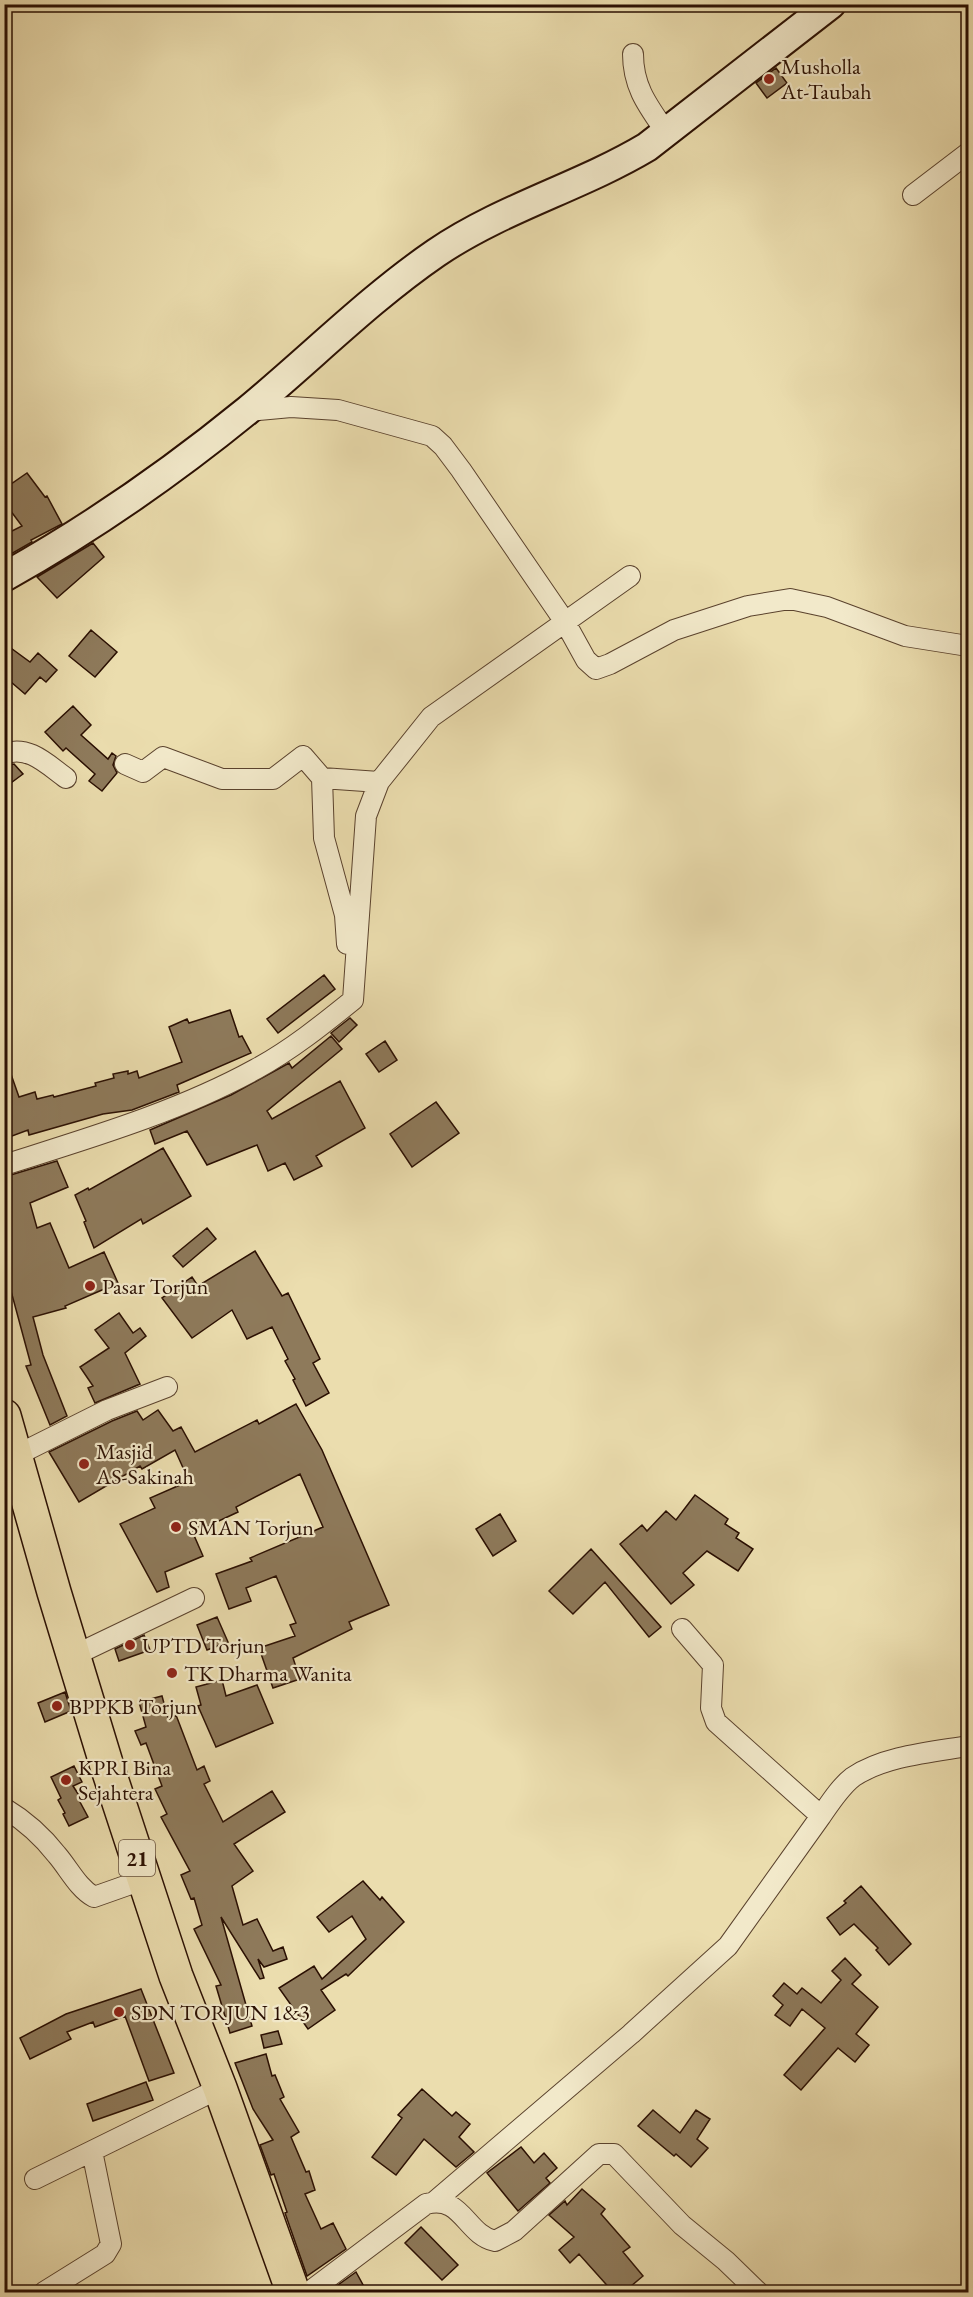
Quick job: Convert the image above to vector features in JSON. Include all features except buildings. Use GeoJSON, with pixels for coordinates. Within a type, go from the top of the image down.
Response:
{"type":"FeatureCollection","features":[{"type":"Feature","properties":{"kind":"highway","name":"21"},"geometry":{"type":"LineString","coordinates":[[5,1421],[73,1656],[176,1976],[220,2088],[293,2292]]}},
{"type":"Feature","properties":{"kind":"street"},"geometry":{"type":"LineString","coordinates":[[4,577],[39,558],[149,486],[247,411],[384,292],[437,253],[482,225],[622,161],[666,132],[831,4]]}},
{"type":"Feature","properties":{"kind":"street"},"geometry":{"type":"LineString","coordinates":[[633,54],[633,71],[643,99],[666,132]]}},
{"type":"Feature","properties":{"kind":"street"},"geometry":{"type":"LineString","coordinates":[[913,195],[969,153]]}},
{"type":"Feature","properties":{"kind":"street"},"geometry":{"type":"LineString","coordinates":[[247,411],[291,407],[338,410],[432,436],[443,446],[461,470],[565,621],[586,660],[596,669],[674,630],[748,606],[790,599],[827,607],[905,636],[969,646]]}},
{"type":"Feature","properties":{"kind":"street"},"geometry":{"type":"LineString","coordinates":[[4,1165],[82,1140],[212,1091],[256,1069],[300,1042],[353,1000],[366,816],[379,782],[431,717],[630,576]]}},
{"type":"Feature","properties":{"kind":"street"},"geometry":{"type":"LineString","coordinates":[[4,754],[19,750],[27,752],[38,757],[66,778]]}},
{"type":"Feature","properties":{"kind":"street"},"geometry":{"type":"LineString","coordinates":[[125,764],[143,772],[163,758],[222,779],[273,779],[303,756],[322,778],[324,838],[345,915],[353,1000]]}},
{"type":"Feature","properties":{"kind":"street"},"geometry":{"type":"LineString","coordinates":[[322,778],[379,782]]}},
{"type":"Feature","properties":{"kind":"street"},"geometry":{"type":"LineString","coordinates":[[15,1456],[107,1410],[167,1387]]}},
{"type":"Feature","properties":{"kind":"street"},"geometry":{"type":"LineString","coordinates":[[73,1656],[194,1598]]}},
{"type":"Feature","properties":{"kind":"street"},"geometry":{"type":"LineString","coordinates":[[682,1629],[713,1665],[711,1708],[716,1722],[821,1816]]}},
{"type":"Feature","properties":{"kind":"street"},"geometry":{"type":"LineString","coordinates":[[434,2202],[639,2027],[728,1946],[836,1795],[853,1778],[880,1763],[969,1746]]}},
{"type":"Feature","properties":{"kind":"street"},"geometry":{"type":"LineString","coordinates":[[4,1808],[36,1832],[57,1854],[86,1892],[94,1897],[145,1879]]}},
{"type":"Feature","properties":{"kind":"street"},"geometry":{"type":"LineString","coordinates":[[34,2180],[220,2088]]}},
{"type":"Feature","properties":{"kind":"street"},"geometry":{"type":"LineString","coordinates":[[45,2292],[105,2254],[111,2244],[92,2151]]}},
{"type":"Feature","properties":{"kind":"street"},"geometry":{"type":"LineString","coordinates":[[309,2292],[426,2204],[444,2202],[484,2237],[495,2241],[514,2231],[599,2154],[614,2154],[682,2225],[726,2260],[758,2292]]}},
{"type":"Feature","properties":{"kind":"place","name":"Musholla At-Taubah"},"geometry":{"type":"Point","coordinates":[769,79]}},
{"type":"Feature","properties":{"kind":"place","name":"Pasar Torjun"},"geometry":{"type":"Point","coordinates":[90,1286]}},
{"type":"Feature","properties":{"kind":"place","name":"Masjid AS-Sakinah"},"geometry":{"type":"Point","coordinates":[84,1464]}},
{"type":"Feature","properties":{"kind":"place","name":"SMAN Torjun"},"geometry":{"type":"Point","coordinates":[176,1527]}},
{"type":"Feature","properties":{"kind":"place","name":"UPTD Torjun"},"geometry":{"type":"Point","coordinates":[130,1645]}},
{"type":"Feature","properties":{"kind":"place","name":"TK Dharma Wanita"},"geometry":{"type":"Point","coordinates":[172,1673]}},
{"type":"Feature","properties":{"kind":"place","name":"BPPKB Torjun"},"geometry":{"type":"Point","coordinates":[57,1706]}},
{"type":"Feature","properties":{"kind":"place","name":"KPRI Bina Sejahtera"},"geometry":{"type":"Point","coordinates":[66,1780]}},
{"type":"Feature","properties":{"kind":"place","name":"SDN TORJUN 1&3"},"geometry":{"type":"Point","coordinates":[119,2012]}}]}
